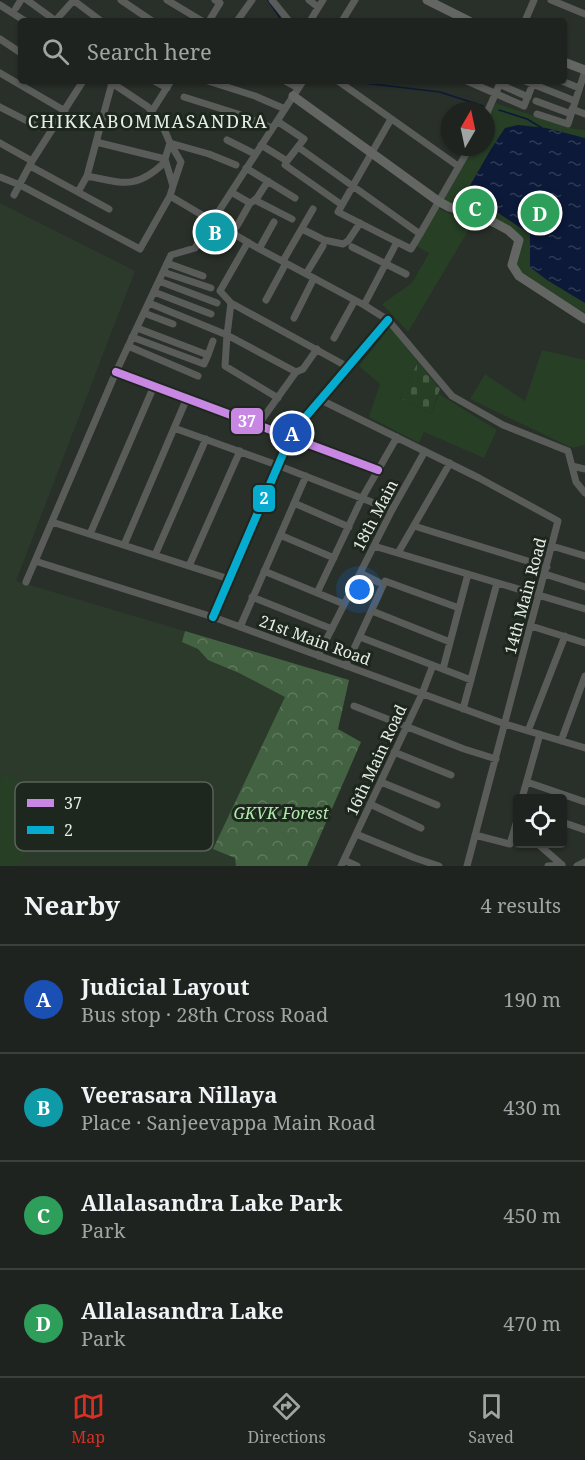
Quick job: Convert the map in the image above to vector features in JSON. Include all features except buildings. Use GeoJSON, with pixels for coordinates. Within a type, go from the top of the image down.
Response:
{"type":"FeatureCollection","features":[{"type":"Feature","properties":{"kind":"street"},"geometry":{"type":"LineString","coordinates":[[16,8],[21,0]]}},
{"type":"Feature","properties":{"kind":"street"},"geometry":{"type":"LineString","coordinates":[[27,0],[51,18]]}},
{"type":"Feature","properties":{"kind":"street"},"geometry":{"type":"LineString","coordinates":[[58,18],[74,0],[97,18]]}},
{"type":"Feature","properties":{"kind":"street"},"geometry":{"type":"LineString","coordinates":[[122,0],[141,18]]}},
{"type":"Feature","properties":{"kind":"street"},"geometry":{"type":"LineString","coordinates":[[167,0],[197,18]]}},
{"type":"Feature","properties":{"kind":"street"},"geometry":{"type":"LineString","coordinates":[[239,18],[252,0]]}},
{"type":"Feature","properties":{"kind":"street"},"geometry":{"type":"LineString","coordinates":[[272,0],[286,18]]}},
{"type":"Feature","properties":{"kind":"street"},"geometry":{"type":"LineString","coordinates":[[309,0],[321,3],[312,18]]}},
{"type":"Feature","properties":{"kind":"street"},"geometry":{"type":"LineString","coordinates":[[345,18],[355,0]]}},
{"type":"Feature","properties":{"kind":"street"},"geometry":{"type":"LineString","coordinates":[[427,0],[464,18]]}},
{"type":"Feature","properties":{"kind":"street"},"geometry":{"type":"LineString","coordinates":[[526,18],[534,0]]}},
{"type":"Feature","properties":{"kind":"street"},"geometry":{"type":"LineString","coordinates":[[551,0],[585,14]]}},
{"type":"Feature","properties":{"kind":"street"},"geometry":{"type":"LineString","coordinates":[[210,18],[219,1]]}},
{"type":"Feature","properties":{"kind":"street"},"geometry":{"type":"LineString","coordinates":[[0,5],[20,18]]}},
{"type":"Feature","properties":{"kind":"street"},"geometry":{"type":"LineString","coordinates":[[0,39],[18,51]]}},
{"type":"Feature","properties":{"kind":"street"},"geometry":{"type":"LineString","coordinates":[[537,114],[568,124],[585,71],[567,63]]}},
{"type":"Feature","properties":{"kind":"street"},"geometry":{"type":"LineString","coordinates":[[0,73],[18,84]]}},
{"type":"Feature","properties":{"kind":"street"},"geometry":{"type":"LineString","coordinates":[[19,84],[65,111]]}},
{"type":"Feature","properties":{"kind":"street"},"geometry":{"type":"LineString","coordinates":[[14,195],[81,84]]}},
{"type":"Feature","properties":{"kind":"street"},"geometry":{"type":"LineString","coordinates":[[78,192],[87,176],[110,84]]}},
{"type":"Feature","properties":{"kind":"street"},"geometry":{"type":"LineString","coordinates":[[0,177],[20,185],[140,249],[170,196],[181,162],[152,111],[113,84]]}},
{"type":"Feature","properties":{"kind":"street"},"geometry":{"type":"LineString","coordinates":[[152,111],[169,84]]}},
{"type":"Feature","properties":{"kind":"street"},"geometry":{"type":"LineString","coordinates":[[217,84],[285,109]]}},
{"type":"Feature","properties":{"kind":"street"},"geometry":{"type":"LineString","coordinates":[[288,84],[322,115],[438,201],[449,207],[484,217],[508,230],[519,240],[512,265],[519,276],[585,319]]}},
{"type":"Feature","properties":{"kind":"street"},"geometry":{"type":"LineString","coordinates":[[26,582],[116,372],[171,255],[195,248],[301,84]]}},
{"type":"Feature","properties":{"kind":"street"},"geometry":{"type":"LineString","coordinates":[[342,84],[458,166]]}},
{"type":"Feature","properties":{"kind":"street"},"geometry":{"type":"LineString","coordinates":[[473,84],[524,106],[530,84]]}},
{"type":"Feature","properties":{"kind":"street"},"geometry":{"type":"LineString","coordinates":[[492,102],[500,84]]}},
{"type":"Feature","properties":{"kind":"street"},"geometry":{"type":"LineString","coordinates":[[502,84],[528,97]]}},
{"type":"Feature","properties":{"kind":"street"},"geometry":{"type":"LineString","coordinates":[[535,84],[575,101]]}},
{"type":"Feature","properties":{"kind":"street"},"geometry":{"type":"LineString","coordinates":[[564,84],[585,114]]}},
{"type":"Feature","properties":{"kind":"street"},"geometry":{"type":"LineString","coordinates":[[184,97],[238,114],[272,128]]}},
{"type":"Feature","properties":{"kind":"street"},"geometry":{"type":"LineString","coordinates":[[536,101],[575,101],[585,98]]}},
{"type":"Feature","properties":{"kind":"street"},"geometry":{"type":"LineString","coordinates":[[0,107],[39,128]]}},
{"type":"Feature","properties":{"kind":"street"},"geometry":{"type":"LineString","coordinates":[[391,119],[338,212],[397,242],[411,249],[464,156]]}},
{"type":"Feature","properties":{"kind":"street"},"geometry":{"type":"LineString","coordinates":[[277,121],[304,139],[285,165],[342,205]]}},
{"type":"Feature","properties":{"kind":"street"},"geometry":{"type":"LineString","coordinates":[[227,140],[255,154]]}},
{"type":"Feature","properties":{"kind":"street"},"geometry":{"type":"LineString","coordinates":[[96,142],[165,161]]}},
{"type":"Feature","properties":{"kind":"street"},"geometry":{"type":"LineString","coordinates":[[0,143],[31,164],[109,209]]}},
{"type":"Feature","properties":{"kind":"street"},"geometry":{"type":"LineString","coordinates":[[87,176],[126,183],[150,176],[165,161],[170,143]]}},
{"type":"Feature","properties":{"kind":"street"},"geometry":{"type":"LineString","coordinates":[[170,143],[193,148],[236,165]]}},
{"type":"Feature","properties":{"kind":"street"},"geometry":{"type":"LineString","coordinates":[[261,145],[287,161]]}},
{"type":"Feature","properties":{"kind":"street"},"geometry":{"type":"LineString","coordinates":[[298,147],[420,234]]}},
{"type":"Feature","properties":{"kind":"street"},"geometry":{"type":"LineString","coordinates":[[165,161],[173,186]]}},
{"type":"Feature","properties":{"kind":"street"},"geometry":{"type":"LineString","coordinates":[[246,168],[295,198]]}},
{"type":"Feature","properties":{"kind":"street"},"geometry":{"type":"LineString","coordinates":[[237,226],[252,201],[268,181]]}},
{"type":"Feature","properties":{"kind":"street"},"geometry":{"type":"LineString","coordinates":[[231,192],[292,219]]}},
{"type":"Feature","properties":{"kind":"street"},"geometry":{"type":"LineString","coordinates":[[170,196],[259,249],[388,320],[453,396],[502,425],[568,451],[576,482],[585,493]]}},
{"type":"Feature","properties":{"kind":"street"},"geometry":{"type":"LineString","coordinates":[[266,300],[314,209]]}},
{"type":"Feature","properties":{"kind":"street"},"geometry":{"type":"LineString","coordinates":[[259,249],[274,222]]}},
{"type":"Feature","properties":{"kind":"street"},"geometry":{"type":"LineString","coordinates":[[302,230],[324,240],[343,244],[348,241],[360,223]]}},
{"type":"Feature","properties":{"kind":"street"},"geometry":{"type":"LineString","coordinates":[[248,242],[220,291],[231,303],[348,367]]}},
{"type":"Feature","properties":{"kind":"street"},"geometry":{"type":"LineString","coordinates":[[364,305],[397,242]]}},
{"type":"Feature","properties":{"kind":"street"},"geometry":{"type":"LineString","coordinates":[[306,274],[323,246]]}},
{"type":"Feature","properties":{"kind":"street"},"geometry":{"type":"LineString","coordinates":[[352,247],[406,274]]}},
{"type":"Feature","properties":{"kind":"street"},"geometry":{"type":"LineString","coordinates":[[167,263],[203,276]]}},
{"type":"Feature","properties":{"kind":"street"},"geometry":{"type":"LineString","coordinates":[[163,272],[211,288]]}},
{"type":"Feature","properties":{"kind":"street"},"geometry":{"type":"LineString","coordinates":[[294,318],[314,278]]}},
{"type":"Feature","properties":{"kind":"street"},"geometry":{"type":"LineString","coordinates":[[159,281],[217,303]]}},
{"type":"Feature","properties":{"kind":"street"},"geometry":{"type":"LineString","coordinates":[[154,292],[211,314]]}},
{"type":"Feature","properties":{"kind":"street"},"geometry":{"type":"LineString","coordinates":[[334,338],[355,300]]}},
{"type":"Feature","properties":{"kind":"street"},"geometry":{"type":"LineString","coordinates":[[149,303],[227,334],[296,372]]}},
{"type":"Feature","properties":{"kind":"street"},"geometry":{"type":"LineString","coordinates":[[231,303],[225,366],[278,398]]}},
{"type":"Feature","properties":{"kind":"street"},"geometry":{"type":"LineString","coordinates":[[144,313],[172,324]]}},
{"type":"Feature","properties":{"kind":"street"},"geometry":{"type":"LineString","coordinates":[[213,617],[291,437],[388,320]]}},
{"type":"Feature","properties":{"kind":"street"},"geometry":{"type":"LineString","coordinates":[[137,328],[208,355]]}},
{"type":"Feature","properties":{"kind":"street"},"geometry":{"type":"LineString","coordinates":[[132,337],[204,364],[213,341]]}},
{"type":"Feature","properties":{"kind":"street"},"geometry":{"type":"LineString","coordinates":[[128,346],[198,376]]}},
{"type":"Feature","properties":{"kind":"street"},"geometry":{"type":"LineString","coordinates":[[258,425],[296,372],[303,369],[317,349]]}},
{"type":"Feature","properties":{"kind":"street"},"geometry":{"type":"LineString","coordinates":[[116,372],[378,470]]}},
{"type":"Feature","properties":{"kind":"street"},"geometry":{"type":"LineString","coordinates":[[90,534],[153,386]]}},
{"type":"Feature","properties":{"kind":"street"},"geometry":{"type":"LineString","coordinates":[[124,545],[187,398]]}},
{"type":"Feature","properties":{"kind":"street","name":"14th Main Road"},"geometry":{"type":"LineString","coordinates":[[321,400],[450,463],[558,522],[467,866]]}},
{"type":"Feature","properties":{"kind":"street"},"geometry":{"type":"LineString","coordinates":[[174,428],[278,465],[392,510]]}},
{"type":"Feature","properties":{"kind":"street"},"geometry":{"type":"LineString","coordinates":[[317,593],[362,498],[397,437]]}},
{"type":"Feature","properties":{"kind":"street"},"geometry":{"type":"LineString","coordinates":[[155,555],[206,439]]}},
{"type":"Feature","properties":{"kind":"street"},"geometry":{"type":"LineString","coordinates":[[189,566],[240,451]]}},
{"type":"Feature","properties":{"kind":"street","name":"18th Main"},"geometry":{"type":"LineString","coordinates":[[318,656],[392,510],[425,451]]}},
{"type":"Feature","properties":{"kind":"street"},"geometry":{"type":"LineString","coordinates":[[398,553],[450,463]]}},
{"type":"Feature","properties":{"kind":"street"},"geometry":{"type":"LineString","coordinates":[[572,466],[585,469]]}},
{"type":"Feature","properties":{"kind":"street"},"geometry":{"type":"LineString","coordinates":[[240,627],[306,476]]}},
{"type":"Feature","properties":{"kind":"street"},"geometry":{"type":"LineString","coordinates":[[294,503],[349,527]]}},
{"type":"Feature","properties":{"kind":"street"},"geometry":{"type":"LineString","coordinates":[[52,522],[229,579]]}},
{"type":"Feature","properties":{"kind":"street"},"geometry":{"type":"LineString","coordinates":[[414,526],[546,571],[585,587]]}},
{"type":"Feature","properties":{"kind":"street"},"geometry":{"type":"LineString","coordinates":[[280,535],[334,558]]}},
{"type":"Feature","properties":{"kind":"street"},"geometry":{"type":"LineString","coordinates":[[374,546],[585,609]]}},
{"type":"Feature","properties":{"kind":"street"},"geometry":{"type":"LineString","coordinates":[[552,546],[585,556]]}},
{"type":"Feature","properties":{"kind":"street","name":"21st Main Road"},"geometry":{"type":"LineString","coordinates":[[35,561],[213,617],[505,724],[585,747]]}},
{"type":"Feature","properties":{"kind":"street"},"geometry":{"type":"LineString","coordinates":[[264,571],[344,604]]}},
{"type":"Feature","properties":{"kind":"street"},"geometry":{"type":"LineString","coordinates":[[360,573],[459,608]]}},
{"type":"Feature","properties":{"kind":"street"},"geometry":{"type":"LineString","coordinates":[[443,669],[468,574]]}},
{"type":"Feature","properties":{"kind":"street"},"geometry":{"type":"LineString","coordinates":[[346,666],[372,611],[382,581]]}},
{"type":"Feature","properties":{"kind":"street"},"geometry":{"type":"LineString","coordinates":[[463,709],[497,583]]}},
{"type":"Feature","properties":{"kind":"street"},"geometry":{"type":"LineString","coordinates":[[252,597],[332,629]]}},
{"type":"Feature","properties":{"kind":"street"},"geometry":{"type":"LineString","coordinates":[[372,611],[450,642]]}},
{"type":"Feature","properties":{"kind":"street"},"geometry":{"type":"LineString","coordinates":[[531,626],[585,643]]}},
{"type":"Feature","properties":{"kind":"street"},"geometry":{"type":"LineString","coordinates":[[528,731],[565,636]]}},
{"type":"Feature","properties":{"kind":"street"},"geometry":{"type":"LineString","coordinates":[[360,637],[471,680]]}},
{"type":"Feature","properties":{"kind":"street","name":"16th Main Road"},"geometry":{"type":"LineString","coordinates":[[342,863],[434,665]]}},
{"type":"Feature","properties":{"kind":"street"},"geometry":{"type":"LineString","coordinates":[[561,741],[585,676]]}},
{"type":"Feature","properties":{"kind":"street"},"geometry":{"type":"LineString","coordinates":[[354,706],[464,749],[496,759]]}},
{"type":"Feature","properties":{"kind":"street"},"geometry":{"type":"LineString","coordinates":[[523,794],[540,734]]}},
{"type":"Feature","properties":{"kind":"street"},"geometry":{"type":"LineString","coordinates":[[394,752],[451,775]]}},
{"type":"Feature","properties":{"kind":"street"},"geometry":{"type":"LineString","coordinates":[[381,782],[437,805]]}},
{"type":"Feature","properties":{"kind":"street"},"geometry":{"type":"LineString","coordinates":[[527,782],[585,802]]}},
{"type":"Feature","properties":{"kind":"street"},"geometry":{"type":"LineString","coordinates":[[370,804],[421,828]]}},
{"type":"Feature","properties":{"kind":"street"},"geometry":{"type":"LineString","coordinates":[[567,824],[585,830]]}},
{"type":"Feature","properties":{"kind":"street"},"geometry":{"type":"LineString","coordinates":[[356,834],[439,866]]}},
{"type":"Feature","properties":{"kind":"street"},"geometry":{"type":"LineString","coordinates":[[475,835],[510,844],[513,838]]}},
{"type":"Feature","properties":{"kind":"street"},"geometry":{"type":"LineString","coordinates":[[544,848],[564,865]]}},
{"type":"Feature","properties":{"kind":"street"},"geometry":{"type":"LineString","coordinates":[[342,863],[357,866]]}},
{"type":"Feature","properties":{"kind":"street"},"geometry":{"type":"LineString","coordinates":[[548,866],[564,865]]}},
{"type":"Feature","properties":{"kind":"shaded area"},"geometry":{"type":"Polygon","coordinates":[[[0,203],[135,271],[16,581],[349,680],[338,729],[361,742],[307,866],[0,866],[0,203]]]}},
{"type":"Feature","properties":{"kind":"green space"},"geometry":{"type":"Polygon","coordinates":[[[495,103],[574,129],[585,130],[585,313],[521,273],[515,265],[522,237],[443,200],[467,156],[495,156],[495,103]]]}},
{"type":"Feature","properties":{"kind":"green space"},"geometry":{"type":"Polygon","coordinates":[[[438,208],[452,215],[474,221],[408,332],[382,304],[412,283],[429,253],[416,246],[438,208]]]}},
{"type":"Feature","properties":{"kind":"green space"},"geometry":{"type":"Polygon","coordinates":[[[390,327],[418,362],[400,398],[431,414],[439,394],[497,430],[484,458],[424,432],[419,443],[369,417],[380,384],[359,366],[390,327]]]}},
{"type":"Feature","properties":{"kind":"green space"},"geometry":{"type":"Polygon","coordinates":[[[542,350],[585,360],[585,445],[572,448],[470,399],[485,374],[525,401],[542,350]]]}},
{"type":"Feature","properties":{"kind":"green space"},"geometry":{"type":"Polygon","coordinates":[[[418,362],[440,389],[431,414],[400,398],[418,362]]]}},
{"type":"Feature","properties":{"kind":"green space","name":"GKVK Forest"},"geometry":{"type":"Polygon","coordinates":[[[185,631],[349,680],[338,729],[361,742],[307,866],[236,866],[235,858],[213,849],[285,697],[208,660],[198,649],[182,642],[185,631]]]}},
{"type":"Feature","properties":{"kind":"green space"},"geometry":{"type":"Polygon","coordinates":[[[5,774],[20,782],[15,782],[15,851],[27,851],[19,866],[0,866],[0,781],[5,774]]]}},
{"type":"Feature","properties":{"kind":"water"},"geometry":{"type":"Polygon","coordinates":[[[518,125],[546,128],[585,138],[585,303],[530,267],[530,234],[483,203],[468,189],[487,156],[495,156],[495,143],[505,128],[518,125]]]}},
{"type":"Feature","properties":{"kind":"waterway"},"geometry":{"type":"LineString","coordinates":[[268,0],[280,18]]}},
{"type":"Feature","properties":{"kind":"waterway"},"geometry":{"type":"LineString","coordinates":[[372,84],[440,92],[471,102]]}},
{"type":"Feature","properties":{"kind":"waterway"},"geometry":{"type":"LineString","coordinates":[[499,110],[527,119],[542,128]]}},
{"type":"Feature","properties":{"kind":"transit line","name":"2"},"geometry":{"type":"LineString","coordinates":[[213,617],[292,433],[388,320]]}},
{"type":"Feature","properties":{"kind":"transit line","name":"37"},"geometry":{"type":"LineString","coordinates":[[116,372],[378,470]]}},
{"type":"Feature","properties":{"kind":"place","name":"Allalasandra Lake Park"},"geometry":{"type":"Point","coordinates":[475,208]}},
{"type":"Feature","properties":{"kind":"place","name":"Allalasandra Lake"},"geometry":{"type":"Point","coordinates":[540,213]}},
{"type":"Feature","properties":{"kind":"place","name":"Veerasara Nillaya"},"geometry":{"type":"Point","coordinates":[215,232]}},
{"type":"Feature","properties":{"kind":"place","name":"Judicial Layout"},"geometry":{"type":"Point","coordinates":[292,433]}},
{"type":"Feature","properties":{"kind":"district","name":"CHIKKABOMMASANDRA"},"geometry":{"type":"Point","coordinates":[148,121]}}]}
